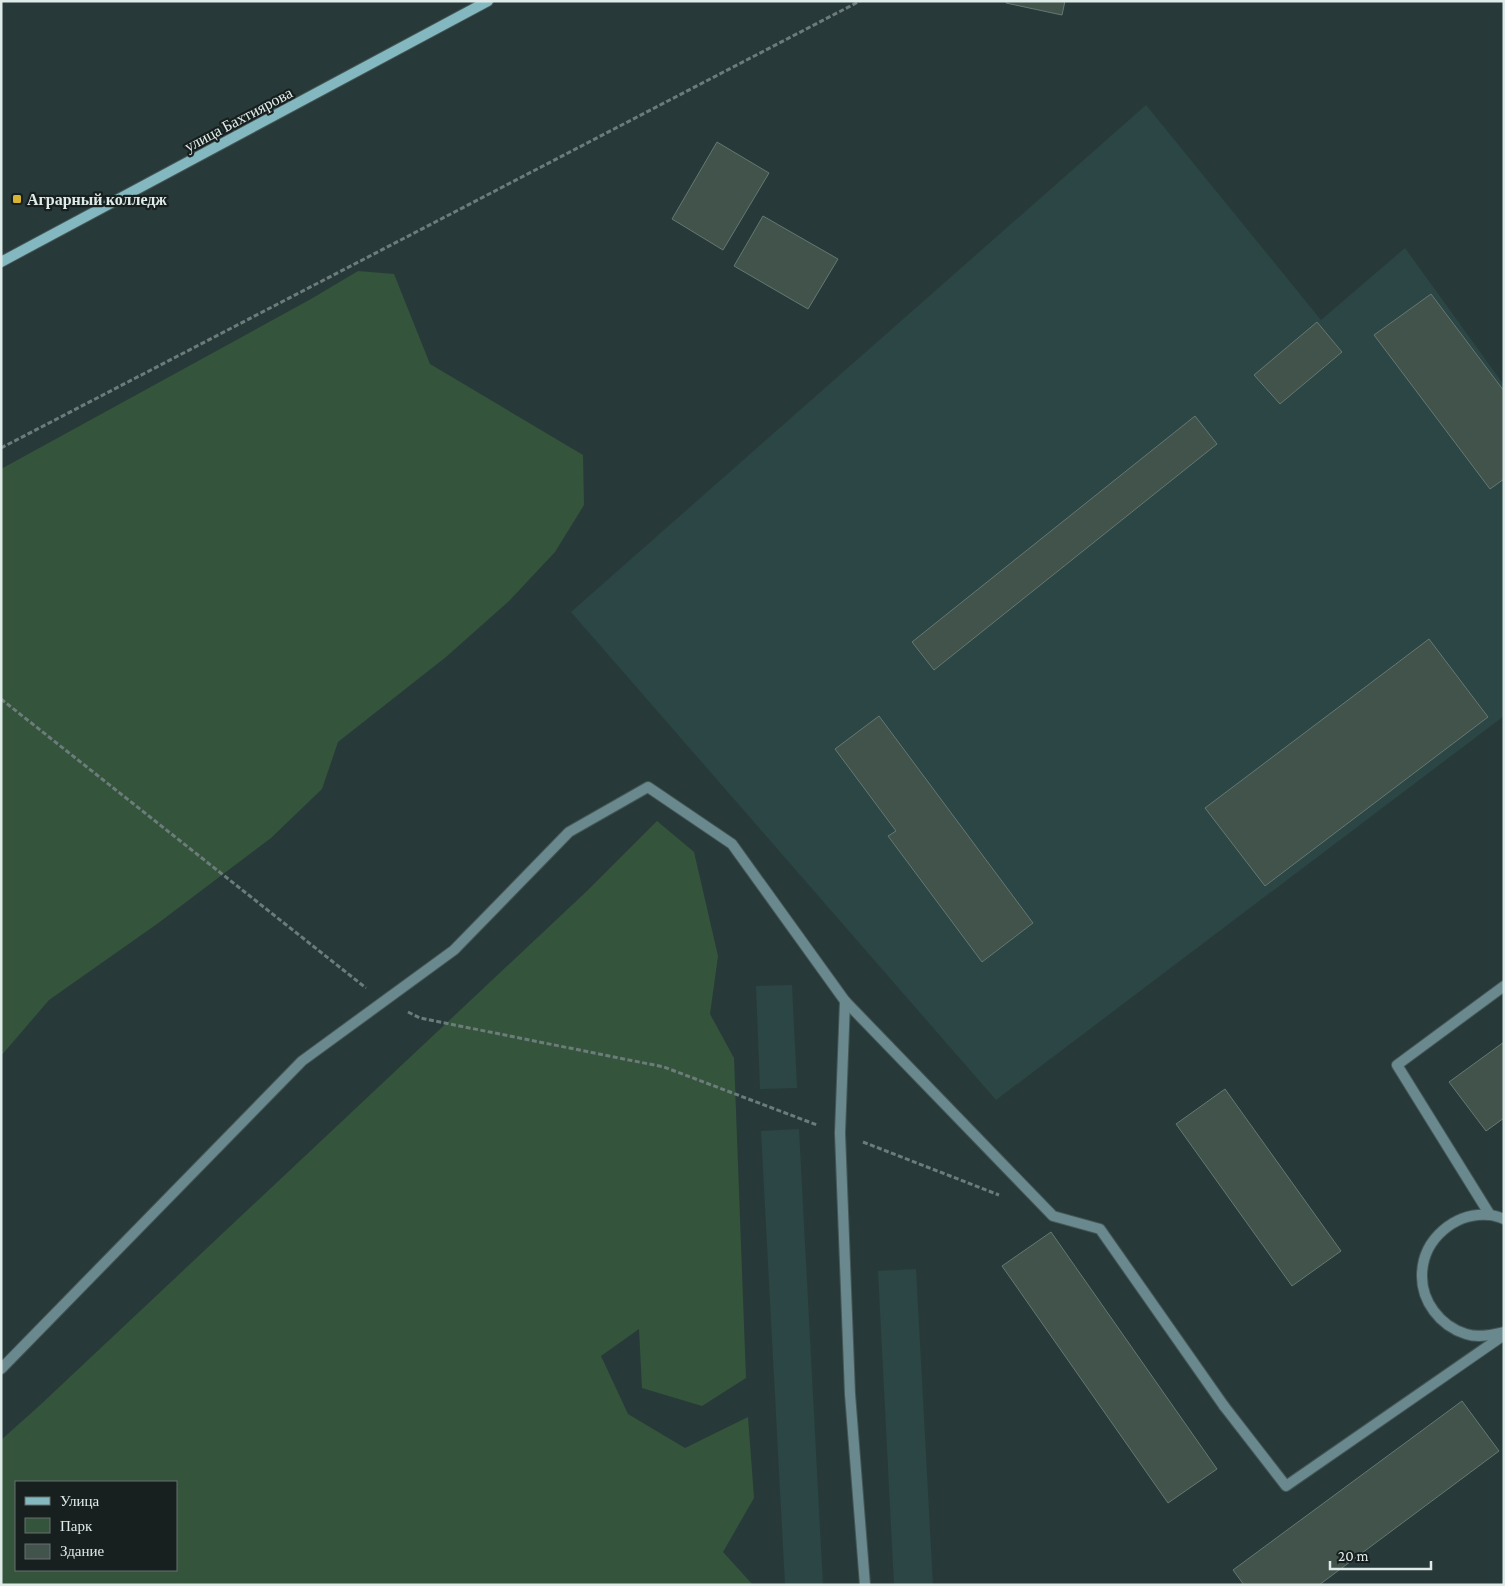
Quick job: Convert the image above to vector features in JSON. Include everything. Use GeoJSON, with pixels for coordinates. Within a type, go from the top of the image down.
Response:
{"type":"FeatureCollection","features":[{"type":"Feature","properties":{"kind":"main road","name":"улица Бахтиярова"},"geometry":{"type":"LineString","coordinates":[[1,262],[488,1]]}},
{"type":"Feature","properties":{"kind":"street"},"geometry":{"type":"LineString","coordinates":[[1,1369],[302,1061],[454,950],[569,832],[648,787],[732,844],[845,1001],[1053,1216],[1100,1229],[1224,1406],[1286,1486],[1504,1334]]}},
{"type":"Feature","properties":{"kind":"street"},"geometry":{"type":"LineString","coordinates":[[1490,1215],[1397,1065],[1504,986]]}},
{"type":"Feature","properties":{"kind":"street"},"geometry":{"type":"LineString","coordinates":[[845,1001],[840,1133],[850,1394],[865,1585]]}},
{"type":"Feature","properties":{"kind":"street"},"geometry":{"type":"LineString","coordinates":[[1504,1219],[1490,1215],[1470,1216],[1452,1223],[1436,1236],[1426,1254],[1422,1274],[1425,1294],[1434,1312],[1448,1326],[1467,1335],[1487,1336],[1504,1334]]}},
{"type":"Feature","properties":{"kind":"path"},"geometry":{"type":"LineString","coordinates":[[1,448],[860,1]]}},
{"type":"Feature","properties":{"kind":"path"},"geometry":{"type":"LineString","coordinates":[[1,699],[383,1002],[420,1018],[664,1067],[1007,1198]]}},
{"type":"Feature","properties":{"kind":"shaded area"},"geometry":{"type":"Polygon","coordinates":[[[1146,105],[1321,320],[1405,248],[1504,385],[1504,716],[996,1100],[571,612],[1146,105]]]}},
{"type":"Feature","properties":{"kind":"shaded area"},"geometry":{"type":"Polygon","coordinates":[[[792,985],[797,1088],[760,1089],[756,986],[792,985]]]}},
{"type":"Feature","properties":{"kind":"shaded area"},"geometry":{"type":"Polygon","coordinates":[[[799,1129],[823,1585],[785,1585],[761,1131],[799,1129]]]}},
{"type":"Feature","properties":{"kind":"shaded area"},"geometry":{"type":"Polygon","coordinates":[[[916,1269],[933,1585],[894,1585],[878,1271],[916,1269]]]}},
{"type":"Feature","properties":{"kind":"green space"},"geometry":{"type":"Polygon","coordinates":[[[358,271],[394,274],[430,364],[583,455],[584,505],[555,552],[509,601],[446,657],[338,742],[322,789],[271,838],[157,924],[49,1000],[1,1056],[1,469],[311,299],[358,271]]]}},
{"type":"Feature","properties":{"kind":"green space"},"geometry":{"type":"Polygon","coordinates":[[[657,821],[694,852],[718,956],[710,1014],[734,1058],[746,1378],[702,1406],[642,1388],[639,1329],[601,1356],[628,1414],[685,1448],[748,1417],[754,1498],[723,1552],[753,1585],[1,1585],[1,1440],[588,890],[657,821]]]}},
{"type":"Feature","properties":{"kind":"building"},"geometry":{"type":"Polygon","coordinates":[[[1006,1],[1065,1],[1062,15],[1006,3],[1006,1]]]}},
{"type":"Feature","properties":{"kind":"building"},"geometry":{"type":"Polygon","coordinates":[[[717,142],[769,173],[723,250],[672,219],[717,142]]]}},
{"type":"Feature","properties":{"kind":"building"},"geometry":{"type":"Polygon","coordinates":[[[763,216],[838,259],[808,309],[734,266],[763,216]]]}},
{"type":"Feature","properties":{"kind":"building"},"geometry":{"type":"Polygon","coordinates":[[[1431,294],[1504,391],[1504,479],[1490,489],[1374,335],[1431,294]]]}},
{"type":"Feature","properties":{"kind":"building"},"geometry":{"type":"Polygon","coordinates":[[[1317,322],[1342,352],[1280,404],[1254,375],[1317,322]]]}},
{"type":"Feature","properties":{"kind":"building"},"geometry":{"type":"Polygon","coordinates":[[[1195,416],[1217,444],[934,670],[912,642],[1195,416]]]}},
{"type":"Feature","properties":{"kind":"building"},"geometry":{"type":"Polygon","coordinates":[[[1429,639],[1488,717],[1265,886],[1205,808],[1429,639]]]}},
{"type":"Feature","properties":{"kind":"building"},"geometry":{"type":"Polygon","coordinates":[[[879,716],[1033,923],[982,962],[888,836],[896,831],[835,749],[879,716]]]}},
{"type":"Feature","properties":{"kind":"building"},"geometry":{"type":"Polygon","coordinates":[[[1504,1042],[1504,1118],[1486,1131],[1449,1082],[1504,1042]]]}},
{"type":"Feature","properties":{"kind":"building"},"geometry":{"type":"Polygon","coordinates":[[[1225,1089],[1341,1251],[1292,1286],[1176,1124],[1225,1089]]]}},
{"type":"Feature","properties":{"kind":"building"},"geometry":{"type":"Polygon","coordinates":[[[1051,1232],[1217,1469],[1168,1503],[1002,1266],[1051,1232]]]}},
{"type":"Feature","properties":{"kind":"building"},"geometry":{"type":"Polygon","coordinates":[[[1462,1401],[1499,1451],[1319,1585],[1244,1585],[1233,1570],[1462,1401]]]}},
{"type":"Feature","properties":{"kind":"place","name":"Аграрный колледж"},"geometry":{"type":"Point","coordinates":[17,199]}}]}
